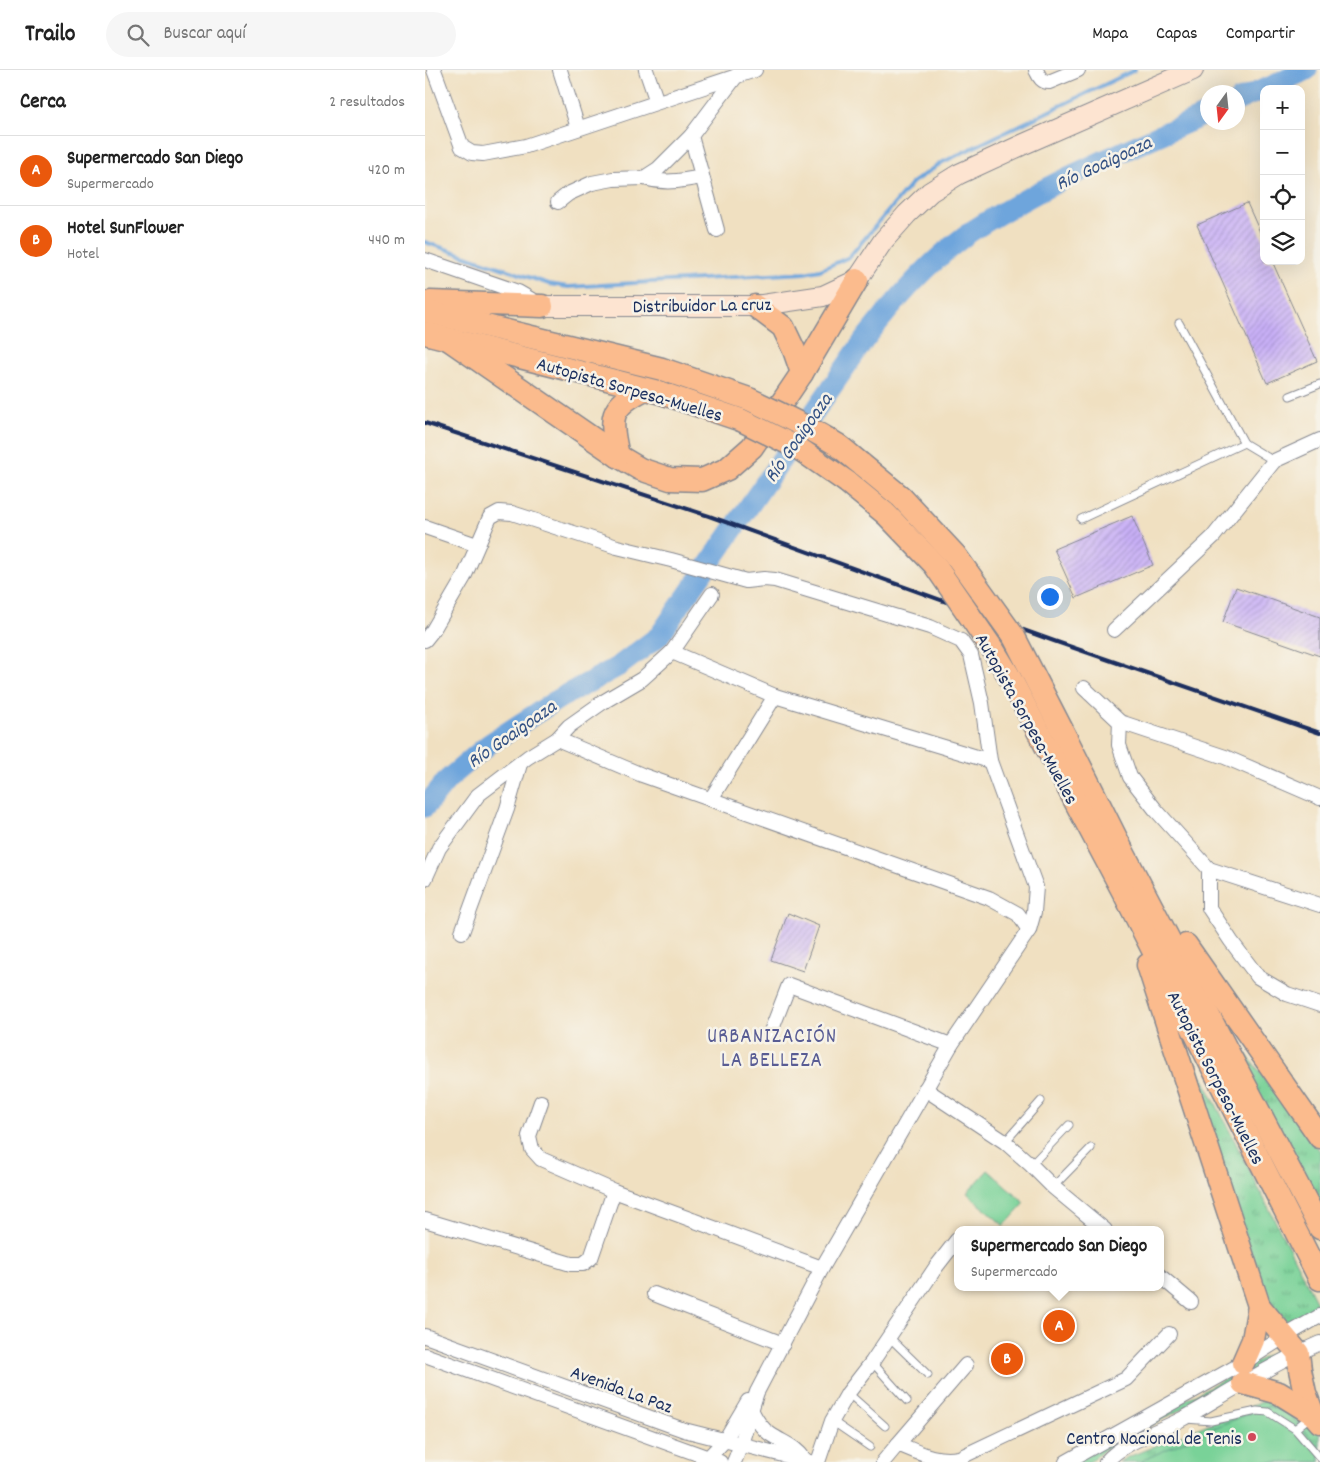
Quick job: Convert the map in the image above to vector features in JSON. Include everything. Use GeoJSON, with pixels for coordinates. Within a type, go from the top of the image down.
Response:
{"type":"FeatureCollection","features":[{"type":"Feature","properties":{"kind":"main road"},"geometry":{"type":"LineString","coordinates":[[448,339],[618,456],[640,469],[670,480],[702,480],[727,469],[752,447],[802,373],[857,280],[883,241],[930,192],[959,174],[1193,70]]}},
{"type":"Feature","properties":{"kind":"main road","name":"Distribuidor La cruz"},"geometry":{"type":"LineString","coordinates":[[542,306],[755,306],[823,296],[857,280]]}},
{"type":"Feature","properties":{"kind":"main road"},"geometry":{"type":"LineString","coordinates":[[425,302],[542,306]]}},
{"type":"Feature","properties":{"kind":"main road"},"geometry":{"type":"LineString","coordinates":[[542,306],[532,315],[530,322],[534,331],[551,342]]}},
{"type":"Feature","properties":{"kind":"main road"},"geometry":{"type":"LineString","coordinates":[[755,306],[783,327],[802,373]]}},
{"type":"Feature","properties":{"kind":"main road","name":"Autopista Sorpesa-Muelles"},"geometry":{"type":"LineString","coordinates":[[425,311],[662,369],[749,399],[787,416],[838,445],[861,464],[894,506]]}},
{"type":"Feature","properties":{"kind":"main road","name":"Autopista Sorpesa-Muelles"},"geometry":{"type":"LineString","coordinates":[[425,333],[658,392],[741,420],[798,448],[847,482],[894,506],[955,554],[1014,637],[1057,743],[1125,895],[1320,1279]]}},
{"type":"Feature","properties":{"kind":"main road"},"geometry":{"type":"LineString","coordinates":[[618,456],[613,430],[614,414],[621,404],[632,395],[645,389]]}},
{"type":"Feature","properties":{"kind":"main road","name":"Autopista Sorpesa-Muelles"},"geometry":{"type":"LineString","coordinates":[[1057,743],[1124,854],[1320,1228]]}},
{"type":"Feature","properties":{"kind":"main road"},"geometry":{"type":"LineString","coordinates":[[1124,854],[1320,1137]]}},
{"type":"Feature","properties":{"kind":"main road"},"geometry":{"type":"LineString","coordinates":[[1125,895],[1259,1306],[1291,1345],[1300,1370],[1305,1393],[1317,1418]]}},
{"type":"Feature","properties":{"kind":"main road"},"geometry":{"type":"LineString","coordinates":[[1259,1306],[1253,1340],[1243,1373],[1279,1393],[1317,1418]]}},
{"type":"Feature","properties":{"kind":"street"},"geometry":{"type":"LineString","coordinates":[[434,70],[462,146],[472,153],[483,154],[525,146],[657,102],[736,73],[755,70]]}},
{"type":"Feature","properties":{"kind":"street"},"geometry":{"type":"LineString","coordinates":[[560,70],[578,128]]}},
{"type":"Feature","properties":{"kind":"street"},"geometry":{"type":"LineString","coordinates":[[646,70],[657,102]]}},
{"type":"Feature","properties":{"kind":"street"},"geometry":{"type":"LineString","coordinates":[[1036,70],[1039,77],[1045,82],[1049,82],[1078,70]]}},
{"type":"Feature","properties":{"kind":"street"},"geometry":{"type":"LineString","coordinates":[[644,178],[658,168],[691,136],[736,73]]}},
{"type":"Feature","properties":{"kind":"street"},"geometry":{"type":"LineString","coordinates":[[691,136],[717,230]]}},
{"type":"Feature","properties":{"kind":"street"},"geometry":{"type":"LineString","coordinates":[[558,202],[568,194],[591,183],[613,179],[644,178],[658,182],[675,182],[702,177]]}},
{"type":"Feature","properties":{"kind":"street"},"geometry":{"type":"LineString","coordinates":[[425,260],[518,292],[542,306]]}},
{"type":"Feature","properties":{"kind":"street"},"geometry":{"type":"LineString","coordinates":[[1114,630],[1213,537],[1274,461],[1320,440]]}},
{"type":"Feature","properties":{"kind":"street"},"geometry":{"type":"LineString","coordinates":[[425,640],[433,630],[464,577],[490,518],[499,512],[512,513],[617,547],[746,581],[775,580],[929,627],[961,641],[971,655],[990,761],[1036,887],[1034,912],[1029,930],[951,1045],[822,1268],[757,1392],[741,1446],[734,1462]]}},
{"type":"Feature","properties":{"kind":"street"},"geometry":{"type":"LineString","coordinates":[[425,527],[477,545]]}},
{"type":"Feature","properties":{"kind":"street"},"geometry":{"type":"LineString","coordinates":[[425,879],[439,848],[478,795],[528,757],[557,739],[569,726],[603,702],[641,679],[672,652],[712,594]]}},
{"type":"Feature","properties":{"kind":"street"},"geometry":{"type":"LineString","coordinates":[[672,652],[775,696],[990,761]]}},
{"type":"Feature","properties":{"kind":"street"},"geometry":{"type":"LineString","coordinates":[[1084,688],[1120,722],[1225,757],[1320,798]]}},
{"type":"Feature","properties":{"kind":"street"},"geometry":{"type":"LineString","coordinates":[[711,799],[775,696]]}},
{"type":"Feature","properties":{"kind":"street"},"geometry":{"type":"LineString","coordinates":[[1120,722],[1119,745],[1130,777],[1155,809],[1209,870],[1320,904]]}},
{"type":"Feature","properties":{"kind":"street"},"geometry":{"type":"LineString","coordinates":[[557,739],[642,775],[989,898],[1018,914],[1029,930]]}},
{"type":"Feature","properties":{"kind":"street"},"geometry":{"type":"LineString","coordinates":[[462,932],[507,810],[520,764]]}},
{"type":"Feature","properties":{"kind":"street"},"geometry":{"type":"LineString","coordinates":[[1209,870],[1209,908],[1258,977],[1287,994],[1320,1005]]}},
{"type":"Feature","properties":{"kind":"street"},"geometry":{"type":"LineString","coordinates":[[770,1034],[789,984],[951,1045]]}},
{"type":"Feature","properties":{"kind":"street"},"geometry":{"type":"LineString","coordinates":[[925,1089],[1005,1142],[1053,1187],[1100,1226]]}},
{"type":"Feature","properties":{"kind":"street"},"geometry":{"type":"LineString","coordinates":[[541,1102],[529,1136],[531,1149],[541,1159],[614,1191],[822,1268]]}},
{"type":"Feature","properties":{"kind":"street"},"geometry":{"type":"LineString","coordinates":[[425,1220],[571,1264],[583,1264],[591,1258],[614,1191]]}},
{"type":"Feature","properties":{"kind":"street"},"geometry":{"type":"LineString","coordinates":[[751,1409],[755,1418],[769,1434],[795,1448],[811,1461],[848,1393],[872,1362],[888,1336],[954,1244]]}},
{"type":"Feature","properties":{"kind":"street"},"geometry":{"type":"LineString","coordinates":[[1164,1279],[1191,1302]]}},
{"type":"Feature","properties":{"kind":"street"},"geometry":{"type":"LineString","coordinates":[[654,1294],[783,1344]]}},
{"type":"Feature","properties":{"kind":"street"},"geometry":{"type":"LineString","coordinates":[[1066,1462],[1243,1373],[1291,1345],[1320,1316]]}},
{"type":"Feature","properties":{"kind":"street"},"geometry":{"type":"LineString","coordinates":[[899,1444],[933,1458],[947,1460],[959,1458],[1126,1379],[1169,1334]]}},
{"type":"Feature","properties":{"kind":"street","name":"Avenida La Paz"},"geometry":{"type":"LineString","coordinates":[[425,1336],[684,1430],[741,1446],[811,1461]]}},
{"type":"Feature","properties":{"kind":"street"},"geometry":{"type":"LineString","coordinates":[[1106,1462],[1127,1446],[1183,1419],[1243,1373],[1291,1345],[1320,1343]]}},
{"type":"Feature","properties":{"kind":"street","name":"Avenida La Paz"},"geometry":{"type":"LineString","coordinates":[[425,1356],[714,1460]]}},
{"type":"Feature","properties":{"kind":"street"},"geometry":{"type":"LineString","coordinates":[[883,1462],[966,1365]]}},
{"type":"Feature","properties":{"kind":"street"},"geometry":{"type":"LineString","coordinates":[[714,1460],[749,1399],[757,1392]]}},
{"type":"Feature","properties":{"kind":"lane"},"geometry":{"type":"LineString","coordinates":[[1179,323],[1244,443],[1274,461]]}},
{"type":"Feature","properties":{"kind":"lane"},"geometry":{"type":"LineString","coordinates":[[1290,396],[1320,384]]}},
{"type":"Feature","properties":{"kind":"lane"},"geometry":{"type":"LineString","coordinates":[[1081,519],[1244,443]]}},
{"type":"Feature","properties":{"kind":"lane"},"geometry":{"type":"LineString","coordinates":[[1005,1142],[1041,1101]]}},
{"type":"Feature","properties":{"kind":"lane"},"geometry":{"type":"LineString","coordinates":[[1031,1165],[1069,1125]]}},
{"type":"Feature","properties":{"kind":"lane"},"geometry":{"type":"LineString","coordinates":[[1053,1187],[1091,1148]]}},
{"type":"Feature","properties":{"kind":"lane"},"geometry":{"type":"LineString","coordinates":[[888,1336],[928,1375]]}},
{"type":"Feature","properties":{"kind":"lane"},"geometry":{"type":"LineString","coordinates":[[872,1362],[907,1401]]}},
{"type":"Feature","properties":{"kind":"lane"},"geometry":{"type":"LineString","coordinates":[[848,1393],[885,1426]]}},
{"type":"Feature","properties":{"kind":"lane"},"geometry":{"type":"LineString","coordinates":[[1183,1419],[1211,1421],[1263,1411],[1275,1416],[1295,1429],[1320,1458]]}},
{"type":"Feature","properties":{"kind":"lane"},"geometry":{"type":"LineString","coordinates":[[1295,1429],[1317,1418]]}},
{"type":"Feature","properties":{"kind":"lane"},"geometry":{"type":"LineString","coordinates":[[832,1421],[870,1447]]}},
{"type":"Feature","properties":{"kind":"green space"},"geometry":{"type":"Polygon","coordinates":[[[1199,992],[1320,1151],[1320,1211],[1199,992]]]}},
{"type":"Feature","properties":{"kind":"green space"},"geometry":{"type":"Polygon","coordinates":[[[1168,1010],[1319,1307],[1286,1321],[1273,1317],[1168,1010]]]}},
{"type":"Feature","properties":{"kind":"green space"},"geometry":{"type":"Polygon","coordinates":[[[988,1170],[1025,1203],[1004,1226],[967,1193],[988,1170]]]}},
{"type":"Feature","properties":{"kind":"green space"},"geometry":{"type":"Polygon","coordinates":[[[1278,1350],[1283,1352],[1281,1356],[1103,1451],[1089,1462],[1069,1462],[1278,1350]]]}},
{"type":"Feature","properties":{"kind":"green space","name":"Centro Nacional de Tenis"},"geometry":{"type":"Polygon","coordinates":[[[1264,1401],[1272,1402],[1309,1421],[1320,1434],[1320,1462],[1119,1462],[1126,1458],[1264,1401]]]}},
{"type":"Feature","properties":{"kind":"green space","name":"Centro Nacional de Tenis"},"geometry":{"type":"Polygon","coordinates":[[[1268,1406],[1288,1413],[1320,1448],[1320,1462],[1141,1462],[1228,1422],[1268,1406]]]}},
{"type":"Feature","properties":{"kind":"building"},"geometry":{"type":"Polygon","coordinates":[[[1247,203],[1260,232],[1260,265],[1274,265],[1317,361],[1267,383],[1197,225],[1247,203]]]}},
{"type":"Feature","properties":{"kind":"building"},"geometry":{"type":"Polygon","coordinates":[[[1132,516],[1153,565],[1076,598],[1054,549],[1132,516]]]}},
{"type":"Feature","properties":{"kind":"building"},"geometry":{"type":"Polygon","coordinates":[[[1236,587],[1320,617],[1320,656],[1223,622],[1236,587]]]}},
{"type":"Feature","properties":{"kind":"building"},"geometry":{"type":"Polygon","coordinates":[[[788,913],[819,926],[803,971],[771,960],[788,913]]]}},
{"type":"Feature","properties":{"kind":"waterway"},"geometry":{"type":"LineString","coordinates":[[425,242],[549,284],[568,287],[804,273],[820,270],[849,257],[913,182],[941,163],[1135,70]]}},
{"type":"Feature","properties":{"kind":"waterway","name":"Río Goaigoaza"},"geometry":{"type":"LineString","coordinates":[[1274,85],[1307,70]]}},
{"type":"Feature","properties":{"kind":"waterway","name":"Río Goaigoaza"},"geometry":{"type":"LineString","coordinates":[[1245,97],[1260,91]]}},
{"type":"Feature","properties":{"kind":"waterway","name":"Río Goaigoaza"},"geometry":{"type":"LineString","coordinates":[[425,807],[447,780],[489,744],[560,698],[619,666],[659,636],[865,339],[900,297],[938,258],[974,229],[1035,194],[1099,162],[1200,117]]}},
{"type":"Feature","properties":{"kind":"railway"},"geometry":{"type":"LineString","coordinates":[[425,423],[709,516],[1054,641],[1320,733]]}},
{"type":"Feature","properties":{"kind":"place","name":"Supermercado San Diego"},"geometry":{"type":"Point","coordinates":[1059,1326]}},
{"type":"Feature","properties":{"kind":"place","name":"Hotel SunFlower"},"geometry":{"type":"Point","coordinates":[1007,1359]}},
{"type":"Feature","properties":{"kind":"place","name":"Centro Nacional de Tenis"},"geometry":{"type":"Point","coordinates":[1252,1437]}},
{"type":"Feature","properties":{"kind":"district","name":"URBANIZACIÓN LA BELLEZA"},"geometry":{"type":"Point","coordinates":[772,1047]}}]}
